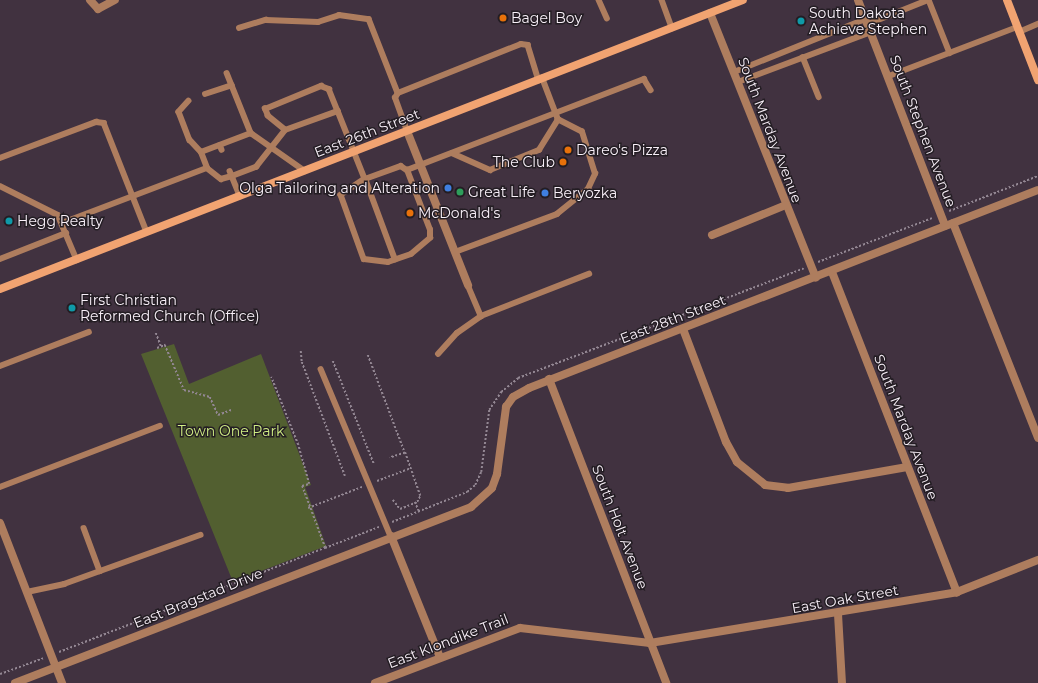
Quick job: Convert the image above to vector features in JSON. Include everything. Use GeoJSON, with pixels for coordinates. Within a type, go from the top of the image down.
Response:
{"type":"FeatureCollection","features":[{"type":"Feature","properties":{"kind":"main road"},"geometry":{"type":"LineString","coordinates":[[1007,0],[1038,80]]}},
{"type":"Feature","properties":{"kind":"main road","name":"East 26th Street"},"geometry":{"type":"LineString","coordinates":[[0,289],[738,1]]}},
{"type":"Feature","properties":{"kind":"street"},"geometry":{"type":"LineString","coordinates":[[90,0],[98,9],[115,0]]}},
{"type":"Feature","properties":{"kind":"street","name":"South Stephen Avenue"},"geometry":{"type":"LineString","coordinates":[[858,0],[945,226]]}},
{"type":"Feature","properties":{"kind":"street","name":"South Marday Avenue"},"geometry":{"type":"LineString","coordinates":[[710,13],[816,278]]}},
{"type":"Feature","properties":{"kind":"street"},"geometry":{"type":"LineString","coordinates":[[407,131],[468,285]]}},
{"type":"Feature","properties":{"kind":"street","name":"East 28th Street"},"geometry":{"type":"LineString","coordinates":[[391,536],[483,499],[497,474],[506,407],[513,397],[549,379],[832,272],[953,222],[1038,190]]}},
{"type":"Feature","properties":{"kind":"street"},"geometry":{"type":"LineString","coordinates":[[712,235],[786,205]]}},
{"type":"Feature","properties":{"kind":"street","name":"South Stephen Avenue"},"geometry":{"type":"LineString","coordinates":[[953,222],[1038,438]]}},
{"type":"Feature","properties":{"kind":"street","name":"South Marday Avenue"},"geometry":{"type":"LineString","coordinates":[[832,272],[957,592]]}},
{"type":"Feature","properties":{"kind":"street"},"geometry":{"type":"LineString","coordinates":[[683,329],[726,442],[737,462],[765,485],[788,488],[907,467]]}},
{"type":"Feature","properties":{"kind":"street","name":"South Holt Avenue"},"geometry":{"type":"LineString","coordinates":[[549,379],[666,683]]}},
{"type":"Feature","properties":{"kind":"street"},"geometry":{"type":"LineString","coordinates":[[0,523],[62,683]]}},
{"type":"Feature","properties":{"kind":"street"},"geometry":{"type":"LineString","coordinates":[[391,536],[440,658]]}},
{"type":"Feature","properties":{"kind":"street","name":"East Bragstad Drive"},"geometry":{"type":"LineString","coordinates":[[15,683],[391,536]]}},
{"type":"Feature","properties":{"kind":"street","name":"East Oak Street"},"geometry":{"type":"LineString","coordinates":[[650,643],[838,614],[957,592],[1038,560]]}},
{"type":"Feature","properties":{"kind":"street"},"geometry":{"type":"LineString","coordinates":[[838,614],[842,683]]}},
{"type":"Feature","properties":{"kind":"street","name":"East Klondike Trail"},"geometry":{"type":"LineString","coordinates":[[375,683],[520,628],[650,643]]}},
{"type":"Feature","properties":{"kind":"lane"},"geometry":{"type":"LineString","coordinates":[[599,0],[607,18]]}},
{"type":"Feature","properties":{"kind":"lane"},"geometry":{"type":"LineString","coordinates":[[662,0],[672,28]]}},
{"type":"Feature","properties":{"kind":"lane"},"geometry":{"type":"LineString","coordinates":[[734,72],[868,25],[928,0],[950,53]]}},
{"type":"Feature","properties":{"kind":"lane"},"geometry":{"type":"LineString","coordinates":[[239,28],[266,20],[318,22],[339,15],[369,19],[398,93]]}},
{"type":"Feature","properties":{"kind":"lane"},"geometry":{"type":"LineString","coordinates":[[888,76],[1018,29],[1038,24]]}},
{"type":"Feature","properties":{"kind":"lane"},"geometry":{"type":"LineString","coordinates":[[738,82],[803,57],[868,25]]}},
{"type":"Feature","properties":{"kind":"lane"},"geometry":{"type":"LineString","coordinates":[[407,131],[395,98],[398,93],[521,44],[528,45],[540,79],[558,120],[540,150],[490,170],[452,153]]}},
{"type":"Feature","properties":{"kind":"lane"},"geometry":{"type":"LineString","coordinates":[[803,57],[820,97]]}},
{"type":"Feature","properties":{"kind":"lane"},"geometry":{"type":"LineString","coordinates":[[227,73],[251,133],[304,171]]}},
{"type":"Feature","properties":{"kind":"lane"},"geometry":{"type":"LineString","coordinates":[[407,170],[644,79],[651,90]]}},
{"type":"Feature","properties":{"kind":"lane"},"geometry":{"type":"LineString","coordinates":[[205,94],[232,85]]}},
{"type":"Feature","properties":{"kind":"lane"},"geometry":{"type":"LineString","coordinates":[[285,130],[268,116],[266,109],[321,86],[329,89],[355,151],[395,260]]}},
{"type":"Feature","properties":{"kind":"lane"},"geometry":{"type":"LineString","coordinates":[[189,101],[180,112],[190,140],[202,152],[207,168],[221,179],[248,167],[256,167],[270,147],[285,130],[338,111]]}},
{"type":"Feature","properties":{"kind":"lane"},"geometry":{"type":"LineString","coordinates":[[455,252],[557,214],[588,188],[595,174],[582,132],[558,120]]}},
{"type":"Feature","properties":{"kind":"lane"},"geometry":{"type":"LineString","coordinates":[[0,158],[96,122],[104,123],[147,232]]}},
{"type":"Feature","properties":{"kind":"lane"},"geometry":{"type":"LineString","coordinates":[[202,152],[221,148],[238,141],[251,133]]}},
{"type":"Feature","properties":{"kind":"lane"},"geometry":{"type":"LineString","coordinates":[[400,166],[407,170],[430,230],[430,238],[422,247],[395,260],[374,263],[364,259],[341,202],[341,195],[351,186],[365,179],[400,166]]}},
{"type":"Feature","properties":{"kind":"lane"},"geometry":{"type":"LineString","coordinates":[[62,223],[207,168]]}},
{"type":"Feature","properties":{"kind":"lane"},"geometry":{"type":"LineString","coordinates":[[231,174],[240,196]]}},
{"type":"Feature","properties":{"kind":"lane"},"geometry":{"type":"LineString","coordinates":[[0,186],[50,209],[62,223],[77,260]]}},
{"type":"Feature","properties":{"kind":"lane"},"geometry":{"type":"LineString","coordinates":[[0,259],[66,233]]}},
{"type":"Feature","properties":{"kind":"lane"},"geometry":{"type":"LineString","coordinates":[[438,354],[457,333],[481,316],[589,274]]}},
{"type":"Feature","properties":{"kind":"lane"},"geometry":{"type":"LineString","coordinates":[[468,285],[481,316]]}},
{"type":"Feature","properties":{"kind":"lane"},"geometry":{"type":"LineString","coordinates":[[0,366],[89,332]]}},
{"type":"Feature","properties":{"kind":"lane"},"geometry":{"type":"LineString","coordinates":[[321,368],[391,536]]}},
{"type":"Feature","properties":{"kind":"lane"},"geometry":{"type":"LineString","coordinates":[[0,487],[160,426]]}},
{"type":"Feature","properties":{"kind":"lane"},"geometry":{"type":"LineString","coordinates":[[84,528],[100,571]]}},
{"type":"Feature","properties":{"kind":"lane"},"geometry":{"type":"LineString","coordinates":[[27,592],[100,571],[200,535]]}},
{"type":"Feature","properties":{"kind":"path"},"geometry":{"type":"LineString","coordinates":[[0,674],[468,492],[475,485],[481,472],[489,410],[501,392],[518,378],[1038,176]]}},
{"type":"Feature","properties":{"kind":"path"},"geometry":{"type":"LineString","coordinates":[[156,333],[161,347]]}},
{"type":"Feature","properties":{"kind":"path"},"geometry":{"type":"LineString","coordinates":[[157,348],[165,346],[184,390],[210,397],[218,415],[231,410]]}},
{"type":"Feature","properties":{"kind":"path"},"geometry":{"type":"LineString","coordinates":[[301,351],[302,362],[345,476]]}},
{"type":"Feature","properties":{"kind":"path"},"geometry":{"type":"LineString","coordinates":[[368,355],[419,490],[415,502],[419,511]]}},
{"type":"Feature","properties":{"kind":"path"},"geometry":{"type":"LineString","coordinates":[[333,361],[374,464]]}},
{"type":"Feature","properties":{"kind":"path"},"geometry":{"type":"LineString","coordinates":[[271,377],[309,484],[302,486],[308,508],[325,548]]}},
{"type":"Feature","properties":{"kind":"path"},"geometry":{"type":"LineString","coordinates":[[390,458],[405,453]]}},
{"type":"Feature","properties":{"kind":"path"},"geometry":{"type":"LineString","coordinates":[[308,508],[411,468]]}},
{"type":"Feature","properties":{"kind":"path"},"geometry":{"type":"LineString","coordinates":[[393,500],[400,509],[415,502]]}},
{"type":"Feature","properties":{"kind":"green space","name":"Town One Park"},"geometry":{"type":"Polygon","coordinates":[[[174,344],[189,384],[261,354],[311,485],[305,487],[326,546],[233,582],[141,354],[174,344]]]}},
{"type":"Feature","properties":{"kind":"place","name":"Bagel Boy"},"geometry":{"type":"Point","coordinates":[503,18]}},
{"type":"Feature","properties":{"kind":"place","name":"South Dakota Achieve Stephen"},"geometry":{"type":"Point","coordinates":[801,21]}},
{"type":"Feature","properties":{"kind":"place","name":"Dareo's Pizza"},"geometry":{"type":"Point","coordinates":[568,150]}},
{"type":"Feature","properties":{"kind":"place","name":"The Club"},"geometry":{"type":"Point","coordinates":[563,162]}},
{"type":"Feature","properties":{"kind":"place","name":"Olga Tailoring and Alteration"},"geometry":{"type":"Point","coordinates":[448,188]}},
{"type":"Feature","properties":{"kind":"place","name":"Great Life"},"geometry":{"type":"Point","coordinates":[460,192]}},
{"type":"Feature","properties":{"kind":"place","name":"Beryozka"},"geometry":{"type":"Point","coordinates":[545,193]}},
{"type":"Feature","properties":{"kind":"place","name":"McDonald's"},"geometry":{"type":"Point","coordinates":[410,213]}},
{"type":"Feature","properties":{"kind":"place","name":"Hegg Realty"},"geometry":{"type":"Point","coordinates":[9,221]}},
{"type":"Feature","properties":{"kind":"place","name":"First Christian Reformed Church (Office)"},"geometry":{"type":"Point","coordinates":[72,308]}}]}
